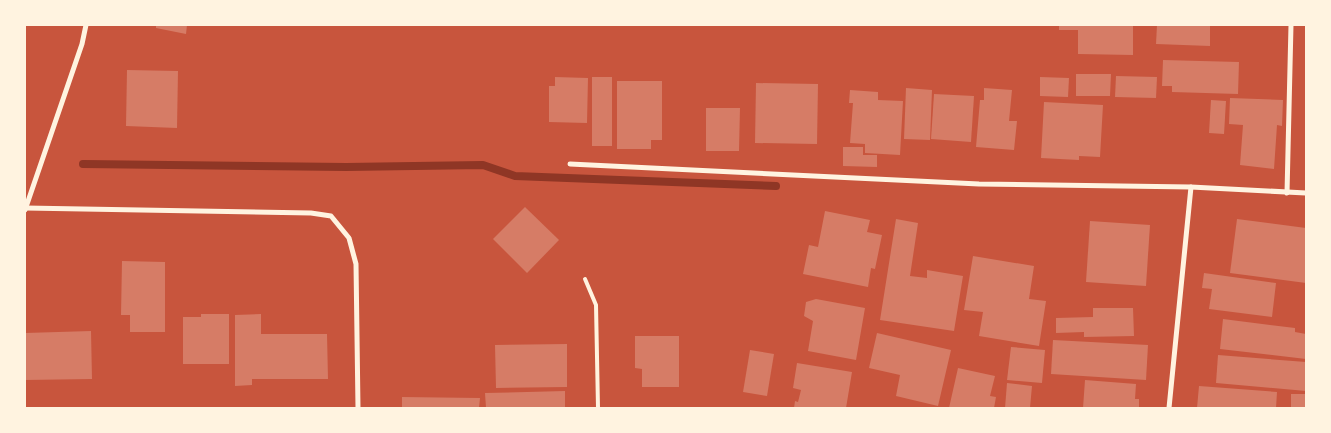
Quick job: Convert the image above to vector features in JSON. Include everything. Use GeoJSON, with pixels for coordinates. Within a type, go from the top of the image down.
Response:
{"type":"FeatureCollection","features":[{"type":"Feature","properties":{"kind":"street"},"geometry":{"type":"LineString","coordinates":[[86,25],[82,44],[25,208],[311,212],[331,216],[348,238],[356,264],[358,408]]}},
{"type":"Feature","properties":{"kind":"street"},"geometry":{"type":"LineString","coordinates":[[1287,193],[1291,25]]}},
{"type":"Feature","properties":{"kind":"street"},"geometry":{"type":"LineString","coordinates":[[570,164],[979,184],[1190,187],[1306,193]]}},
{"type":"Feature","properties":{"kind":"street"},"geometry":{"type":"LineString","coordinates":[[1169,408],[1190,187]]}},
{"type":"Feature","properties":{"kind":"lane"},"geometry":{"type":"LineString","coordinates":[[585,279],[596,305],[598,408]]}},
{"type":"Feature","properties":{"kind":"building"},"geometry":{"type":"Polygon","coordinates":[[[156,25],[187,25],[186,34],[156,28],[156,25]]]}},
{"type":"Feature","properties":{"kind":"building"},"geometry":{"type":"Polygon","coordinates":[[[1059,25],[1133,25],[1133,55],[1078,54],[1078,30],[1059,30],[1059,25]]]}},
{"type":"Feature","properties":{"kind":"building"},"geometry":{"type":"Polygon","coordinates":[[[1157,25],[1210,25],[1210,46],[1156,44],[1157,25]]]}},
{"type":"Feature","properties":{"kind":"building"},"geometry":{"type":"Polygon","coordinates":[[[1163,60],[1239,62],[1238,94],[1172,92],[1172,86],[1162,86],[1163,60]]]}},
{"type":"Feature","properties":{"kind":"building"},"geometry":{"type":"Polygon","coordinates":[[[127,70],[178,71],[177,128],[126,126],[127,70]]]}},
{"type":"Feature","properties":{"kind":"building"},"geometry":{"type":"Polygon","coordinates":[[[1076,74],[1111,74],[1110,96],[1076,96],[1076,74]]]}},
{"type":"Feature","properties":{"kind":"building"},"geometry":{"type":"Polygon","coordinates":[[[1116,76],[1157,77],[1156,98],[1115,97],[1116,76]]]}},
{"type":"Feature","properties":{"kind":"building"},"geometry":{"type":"Polygon","coordinates":[[[555,77],[588,78],[587,123],[549,122],[549,86],[555,86],[555,77]]]}},
{"type":"Feature","properties":{"kind":"building"},"geometry":{"type":"Polygon","coordinates":[[[592,77],[612,77],[612,146],[592,146],[592,77]]]}},
{"type":"Feature","properties":{"kind":"building"},"geometry":{"type":"Polygon","coordinates":[[[1040,77],[1069,78],[1068,97],[1040,96],[1040,77]]]}},
{"type":"Feature","properties":{"kind":"building"},"geometry":{"type":"Polygon","coordinates":[[[617,81],[662,81],[662,140],[651,140],[651,149],[617,149],[617,81]]]}},
{"type":"Feature","properties":{"kind":"building"},"geometry":{"type":"Polygon","coordinates":[[[756,83],[818,84],[817,144],[755,143],[756,83]]]}},
{"type":"Feature","properties":{"kind":"building"},"geometry":{"type":"Polygon","coordinates":[[[906,88],[932,90],[930,140],[904,139],[906,88]]]}},
{"type":"Feature","properties":{"kind":"building"},"geometry":{"type":"Polygon","coordinates":[[[984,88],[1012,90],[1009,121],[1017,121],[1014,150],[976,147],[980,100],[984,100],[984,88]]]}},
{"type":"Feature","properties":{"kind":"building"},"geometry":{"type":"Polygon","coordinates":[[[850,90],[878,92],[878,100],[903,101],[900,155],[865,153],[865,144],[850,143],[853,103],[849,103],[850,90]]]}},
{"type":"Feature","properties":{"kind":"building"},"geometry":{"type":"Polygon","coordinates":[[[934,94],[974,96],[971,142],[931,139],[934,94]]]}},
{"type":"Feature","properties":{"kind":"building"},"geometry":{"type":"Polygon","coordinates":[[[1230,98],[1283,100],[1282,126],[1277,125],[1274,169],[1240,165],[1243,125],[1229,124],[1230,98]]]}},
{"type":"Feature","properties":{"kind":"building"},"geometry":{"type":"Polygon","coordinates":[[[1211,100],[1226,101],[1224,134],[1209,133],[1211,100]]]}},
{"type":"Feature","properties":{"kind":"building"},"geometry":{"type":"Polygon","coordinates":[[[1044,102],[1103,105],[1100,157],[1079,156],[1079,160],[1041,158],[1044,102]]]}},
{"type":"Feature","properties":{"kind":"building"},"geometry":{"type":"Polygon","coordinates":[[[706,108],[740,108],[739,151],[706,151],[706,108]]]}},
{"type":"Feature","properties":{"kind":"building"},"geometry":{"type":"Polygon","coordinates":[[[843,147],[863,147],[863,155],[877,155],[877,167],[843,166],[843,147]]]}},
{"type":"Feature","properties":{"kind":"building"},"geometry":{"type":"Polygon","coordinates":[[[525,207],[559,240],[527,273],[493,239],[525,207]]]}},
{"type":"Feature","properties":{"kind":"building"},"geometry":{"type":"Polygon","coordinates":[[[825,211],[870,220],[867,232],[882,235],[875,269],[871,268],[868,287],[803,274],[809,245],[818,247],[825,211]]]}},
{"type":"Feature","properties":{"kind":"building"},"geometry":{"type":"Polygon","coordinates":[[[896,219],[918,223],[910,276],[927,278],[927,270],[963,276],[954,331],[880,320],[896,219]]]}},
{"type":"Feature","properties":{"kind":"building"},"geometry":{"type":"Polygon","coordinates":[[[1237,219],[1306,228],[1306,283],[1230,273],[1237,219]]]}},
{"type":"Feature","properties":{"kind":"building"},"geometry":{"type":"Polygon","coordinates":[[[1090,221],[1150,225],[1146,286],[1086,282],[1090,221]]]}},
{"type":"Feature","properties":{"kind":"building"},"geometry":{"type":"Polygon","coordinates":[[[973,256],[1034,266],[1029,299],[1046,301],[1039,346],[979,336],[983,312],[964,310],[973,256]]]}},
{"type":"Feature","properties":{"kind":"building"},"geometry":{"type":"Polygon","coordinates":[[[122,261],[165,262],[165,332],[130,332],[130,315],[121,315],[122,261]]]}},
{"type":"Feature","properties":{"kind":"building"},"geometry":{"type":"Polygon","coordinates":[[[1204,273],[1276,283],[1272,317],[1209,309],[1212,289],[1202,288],[1204,273]]]}},
{"type":"Feature","properties":{"kind":"building"},"geometry":{"type":"Polygon","coordinates":[[[816,299],[865,308],[856,360],[808,351],[813,321],[804,316],[806,302],[816,299]]]}},
{"type":"Feature","properties":{"kind":"building"},"geometry":{"type":"Polygon","coordinates":[[[1093,308],[1133,308],[1134,336],[1084,337],[1084,332],[1056,333],[1056,318],[1093,317],[1093,308]]]}},
{"type":"Feature","properties":{"kind":"building"},"geometry":{"type":"Polygon","coordinates":[[[201,314],[229,314],[229,364],[183,364],[183,317],[201,317],[201,314]]]}},
{"type":"Feature","properties":{"kind":"building"},"geometry":{"type":"Polygon","coordinates":[[[261,314],[261,334],[327,334],[328,379],[252,379],[252,385],[235,386],[235,315],[261,314]]]}},
{"type":"Feature","properties":{"kind":"building"},"geometry":{"type":"Polygon","coordinates":[[[1223,319],[1295,328],[1295,332],[1306,334],[1306,359],[1220,349],[1223,319]]]}},
{"type":"Feature","properties":{"kind":"building"},"geometry":{"type":"Polygon","coordinates":[[[91,331],[92,379],[25,380],[25,333],[91,331]]]}},
{"type":"Feature","properties":{"kind":"building"},"geometry":{"type":"Polygon","coordinates":[[[877,333],[951,350],[938,406],[896,396],[900,375],[869,368],[877,333]]]}},
{"type":"Feature","properties":{"kind":"building"},"geometry":{"type":"Polygon","coordinates":[[[635,336],[679,336],[679,387],[642,387],[642,369],[635,368],[635,336]]]}},
{"type":"Feature","properties":{"kind":"building"},"geometry":{"type":"Polygon","coordinates":[[[1053,340],[1148,345],[1146,380],[1051,374],[1053,340]]]}},
{"type":"Feature","properties":{"kind":"building"},"geometry":{"type":"Polygon","coordinates":[[[567,344],[567,387],[496,388],[495,345],[567,344]]]}},
{"type":"Feature","properties":{"kind":"building"},"geometry":{"type":"Polygon","coordinates":[[[1011,347],[1045,350],[1042,383],[1007,380],[1011,347]]]}},
{"type":"Feature","properties":{"kind":"building"},"geometry":{"type":"Polygon","coordinates":[[[750,350],[774,354],[767,396],[743,392],[750,350]]]}},
{"type":"Feature","properties":{"kind":"building"},"geometry":{"type":"Polygon","coordinates":[[[1218,355],[1306,362],[1306,391],[1216,383],[1218,355]]]}},
{"type":"Feature","properties":{"kind":"building"},"geometry":{"type":"Polygon","coordinates":[[[797,363],[852,372],[846,408],[794,408],[795,401],[798,402],[801,390],[793,388],[797,363]]]}},
{"type":"Feature","properties":{"kind":"building"},"geometry":{"type":"Polygon","coordinates":[[[958,368],[995,376],[990,396],[996,397],[994,408],[949,408],[958,368]]]}},
{"type":"Feature","properties":{"kind":"building"},"geometry":{"type":"Polygon","coordinates":[[[1085,380],[1136,384],[1135,399],[1139,399],[1139,408],[1083,408],[1085,380]]]}},
{"type":"Feature","properties":{"kind":"building"},"geometry":{"type":"Polygon","coordinates":[[[1007,383],[1032,386],[1030,408],[1005,408],[1007,383]]]}},
{"type":"Feature","properties":{"kind":"building"},"geometry":{"type":"Polygon","coordinates":[[[1199,386],[1277,392],[1276,408],[1197,408],[1199,386]]]}},
{"type":"Feature","properties":{"kind":"building"},"geometry":{"type":"Polygon","coordinates":[[[565,391],[565,408],[486,408],[485,393],[565,391]]]}},
{"type":"Feature","properties":{"kind":"building"},"geometry":{"type":"Polygon","coordinates":[[[1291,394],[1306,394],[1306,408],[1291,408],[1291,394]]]}},
{"type":"Feature","properties":{"kind":"building"},"geometry":{"type":"Polygon","coordinates":[[[402,397],[480,398],[479,408],[402,408],[402,397]]]}},
{"type":"Feature","properties":{"kind":"waterway"},"geometry":{"type":"LineString","coordinates":[[83,164],[346,167],[483,165],[515,176],[776,186]]}}]}
